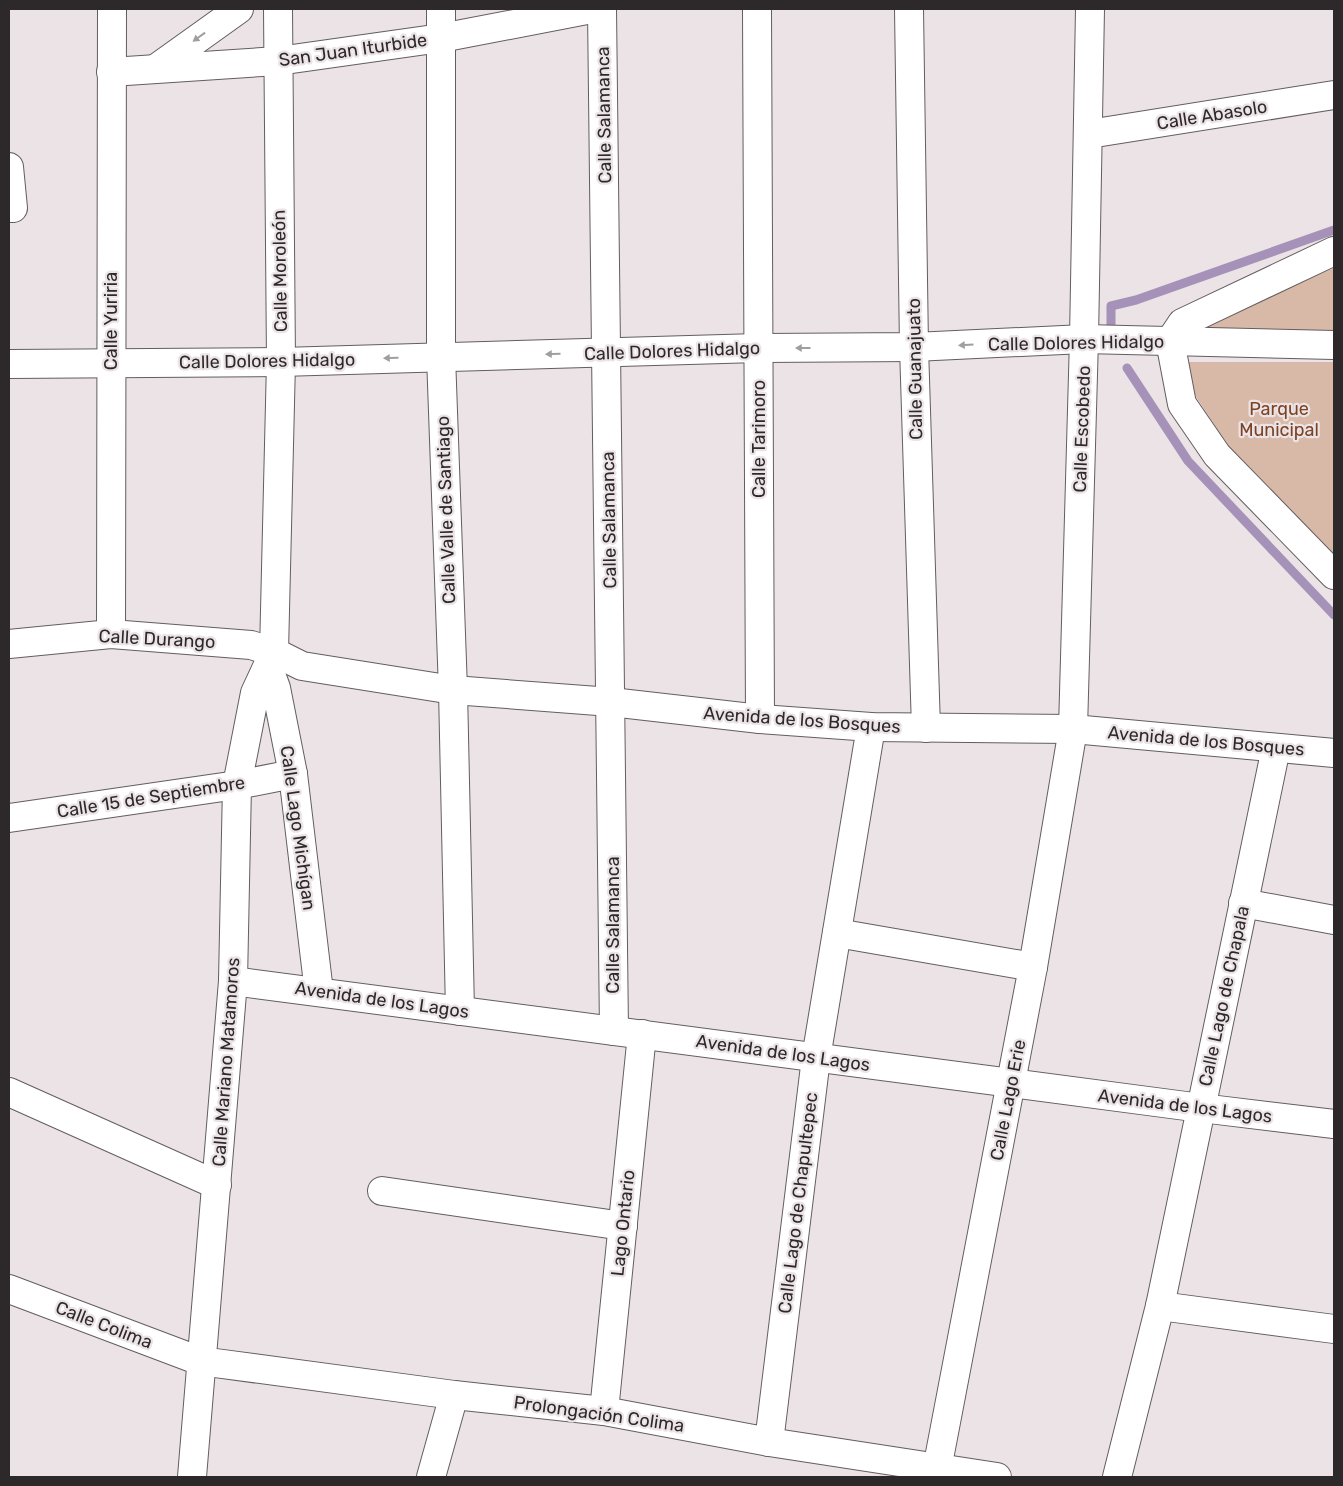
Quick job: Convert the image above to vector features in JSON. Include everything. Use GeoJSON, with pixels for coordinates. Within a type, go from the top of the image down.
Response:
{"type":"FeatureCollection","features":[{"type":"Feature","properties":{"kind":"street","name":"Calle Yuriria"},"geometry":{"type":"LineString","coordinates":[[112,9],[112,634]]}},
{"type":"Feature","properties":{"kind":"street"},"geometry":{"type":"LineString","coordinates":[[158,67],[239,9]]}},
{"type":"Feature","properties":{"kind":"street","name":"Calle Moroleón"},"geometry":{"type":"LineString","coordinates":[[271,659],[281,362],[278,9]]}},
{"type":"Feature","properties":{"kind":"street","name":"Calle Valle de Santiago"},"geometry":{"type":"LineString","coordinates":[[441,9],[441,356],[453,690],[460,1011]]}},
{"type":"Feature","properties":{"kind":"street","name":"San Juan Iturbide"},"geometry":{"type":"LineString","coordinates":[[111,72],[158,67],[278,61],[442,38],[592,9]]}},
{"type":"Feature","properties":{"kind":"street","name":"Calle Salamanca"},"geometry":{"type":"LineString","coordinates":[[602,9],[614,1031]]}},
{"type":"Feature","properties":{"kind":"street","name":"Calle Tarimoro"},"geometry":{"type":"LineString","coordinates":[[757,9],[760,719]]}},
{"type":"Feature","properties":{"kind":"street","name":"Calle Guanajuato"},"geometry":{"type":"LineString","coordinates":[[909,9],[914,347],[926,728]]}},
{"type":"Feature","properties":{"kind":"street","name":"Calle Escobedo"},"geometry":{"type":"LineString","coordinates":[[1073,729],[1089,134],[1090,9]]}},
{"type":"Feature","properties":{"kind":"street","name":"Calle Abasolo"},"geometry":{"type":"LineString","coordinates":[[1089,134],[1334,95]]}},
{"type":"Feature","properties":{"kind":"street"},"geometry":{"type":"LineString","coordinates":[[9,167],[11,208]]}},
{"type":"Feature","properties":{"kind":"street"},"geometry":{"type":"LineString","coordinates":[[1334,251],[1182,323],[1170,341],[1182,404],[1212,448],[1334,575]]}},
{"type":"Feature","properties":{"kind":"street","name":"Calle Dolores Hidalgo"},"geometry":{"type":"LineString","coordinates":[[9,364],[281,362],[758,348],[914,347],[1084,339],[1334,345]]}},
{"type":"Feature","properties":{"kind":"street","name":"Calle Durango"},"geometry":{"type":"LineString","coordinates":[[9,644],[112,634],[251,644],[271,659]]}},
{"type":"Feature","properties":{"kind":"street","name":"Avenida de los Bosques"},"geometry":{"type":"LineString","coordinates":[[271,659],[302,666],[453,690],[611,702],[760,719],[872,727],[1073,729],[1334,753]]}},
{"type":"Feature","properties":{"kind":"street","name":"Calle Lago Michígan"},"geometry":{"type":"LineString","coordinates":[[271,659],[293,774],[320,992]]}},
{"type":"Feature","properties":{"kind":"street","name":"Calle Mariano Matamoros"},"geometry":{"type":"LineString","coordinates":[[192,1477],[200,1361],[217,1185],[233,981],[237,785],[255,693],[271,659]]}},
{"type":"Feature","properties":{"kind":"street","name":"Calle Lago de Chapultepec"},"geometry":{"type":"LineString","coordinates":[[769,1442],[816,1058],[872,727]]}},
{"type":"Feature","properties":{"kind":"street","name":"Calle Lago Erie"},"geometry":{"type":"LineString","coordinates":[[937,1469],[1033,967],[1073,729]]}},
{"type":"Feature","properties":{"kind":"street","name":"Calle Lago de Chapala"},"geometry":{"type":"LineString","coordinates":[[1117,1477],[1160,1306],[1276,748]]}},
{"type":"Feature","properties":{"kind":"street","name":"Calle 15 de Septiembre"},"geometry":{"type":"LineString","coordinates":[[9,818],[237,785],[293,774]]}},
{"type":"Feature","properties":{"kind":"street"},"geometry":{"type":"LineString","coordinates":[[1243,903],[1334,920]]}},
{"type":"Feature","properties":{"kind":"street"},"geometry":{"type":"LineString","coordinates":[[837,933],[1033,967]]}},
{"type":"Feature","properties":{"kind":"street","name":"Avenida de los Lagos"},"geometry":{"type":"LineString","coordinates":[[233,981],[1334,1124]]}},
{"type":"Feature","properties":{"kind":"street","name":"Lago Ontario"},"geometry":{"type":"LineString","coordinates":[[604,1411],[642,1034]]}},
{"type":"Feature","properties":{"kind":"street"},"geometry":{"type":"LineString","coordinates":[[9,1092],[217,1185]]}},
{"type":"Feature","properties":{"kind":"street"},"geometry":{"type":"LineString","coordinates":[[382,1192],[623,1226]]}},
{"type":"Feature","properties":{"kind":"street","name":"Calle Colima"},"geometry":{"type":"LineString","coordinates":[[9,1289],[200,1361]]}},
{"type":"Feature","properties":{"kind":"street"},"geometry":{"type":"LineString","coordinates":[[1160,1306],[1334,1329]]}},
{"type":"Feature","properties":{"kind":"street","name":"Prolongación Colima"},"geometry":{"type":"LineString","coordinates":[[200,1361],[454,1395],[604,1411],[769,1442],[997,1477]]}},
{"type":"Feature","properties":{"kind":"street"},"geometry":{"type":"LineString","coordinates":[[431,1477],[454,1395]]}},
{"type":"Feature","properties":{"kind":"green space"},"geometry":{"type":"Polygon","coordinates":[[[1334,268],[1334,338],[1182,328],[1334,268]]]}},
{"type":"Feature","properties":{"kind":"green space","name":"Parque Municipal"},"geometry":{"type":"Polygon","coordinates":[[[1182,362],[1334,362],[1334,557],[1231,450],[1196,397],[1182,362]]]}},
{"type":"Feature","properties":{"kind":"waterway"},"geometry":{"type":"LineString","coordinates":[[1111,333],[1111,306],[1136,300],[1334,230]]}},
{"type":"Feature","properties":{"kind":"waterway"},"geometry":{"type":"LineString","coordinates":[[1127,368],[1188,461],[1334,615]]}}]}
